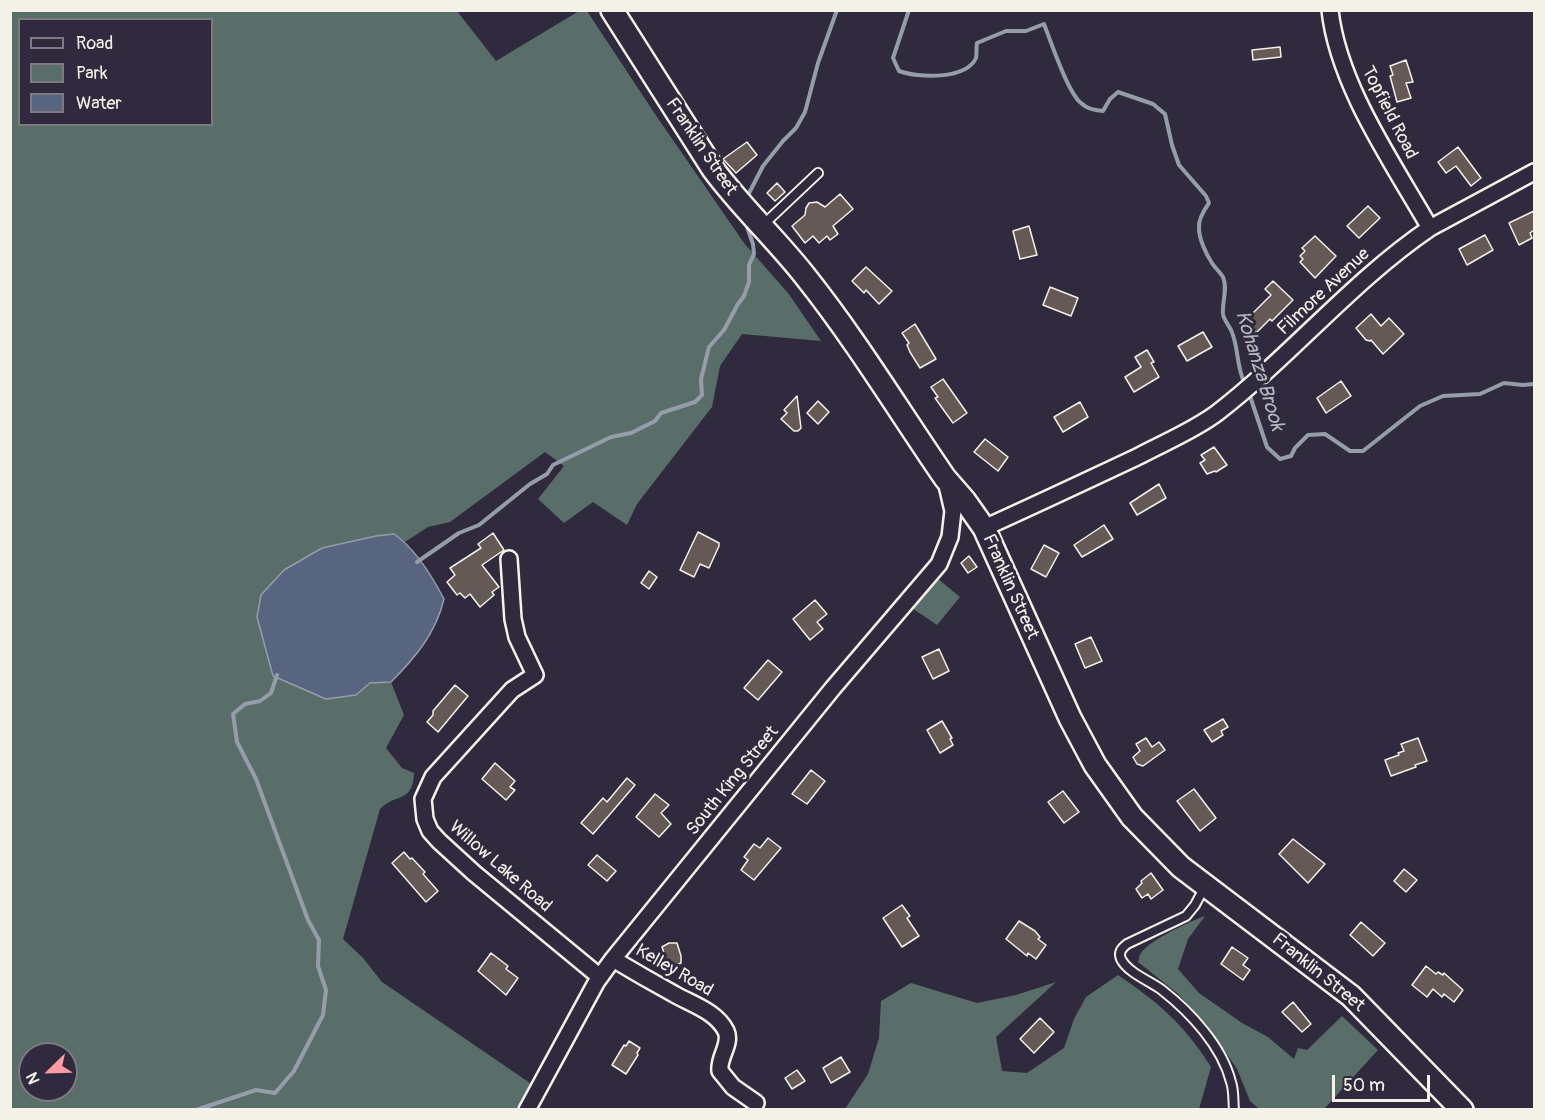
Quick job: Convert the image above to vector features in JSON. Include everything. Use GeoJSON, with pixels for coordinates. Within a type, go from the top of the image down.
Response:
{"type":"FeatureCollection","features":[{"type":"Feature","properties":{"kind":"main road","name":"Franklin Street"},"geometry":{"type":"LineString","coordinates":[[612,10],[725,186],[805,276],[837,319],[945,478],[984,528],[1056,687],[1095,765],[1132,817],[1163,851],[1205,886],[1351,996],[1462,1110]]}},
{"type":"Feature","properties":{"kind":"street","name":"Topfield Road"},"geometry":{"type":"LineString","coordinates":[[1330,10],[1334,36],[1352,88],[1430,228]]}},
{"type":"Feature","properties":{"kind":"street","name":"Filmore Avenue"},"geometry":{"type":"LineString","coordinates":[[984,528],[1171,439],[1215,414],[1246,389],[1384,262],[1430,228],[1534,172]]}},
{"type":"Feature","properties":{"kind":"street","name":"South King Street"},"geometry":{"type":"LineString","coordinates":[[527,1110],[600,977],[613,959],[833,688],[939,564],[950,537],[953,511],[945,478]]}},
{"type":"Feature","properties":{"kind":"street","name":"Willow Lake Road"},"geometry":{"type":"LineString","coordinates":[[509,559],[513,619],[517,637],[535,675],[512,690],[433,777],[423,799],[424,819],[430,831],[466,867],[600,977]]}},
{"type":"Feature","properties":{"kind":"street","name":"Kelley Road"},"geometry":{"type":"LineString","coordinates":[[613,959],[716,1019],[726,1032],[727,1038],[720,1058],[720,1071],[733,1087],[756,1103]]}},
{"type":"Feature","properties":{"kind":"lane"},"geometry":{"type":"LineString","coordinates":[[761,226],[818,174]]}},
{"type":"Feature","properties":{"kind":"lane"},"geometry":{"type":"LineString","coordinates":[[1205,886],[1186,916],[1127,944],[1121,948],[1120,953],[1121,960],[1178,1005],[1213,1045],[1232,1084],[1234,1110]]}},
{"type":"Feature","properties":{"kind":"green space"},"geometry":{"type":"Polygon","coordinates":[[[10,11],[457,11],[496,61],[579,11],[587,11],[744,243],[788,293],[821,341],[742,334],[720,366],[712,407],[637,504],[627,525],[593,502],[564,523],[538,499],[564,466],[545,452],[450,522],[428,527],[405,542],[394,534],[322,548],[356,695],[369,683],[391,682],[404,715],[386,748],[402,768],[414,773],[411,789],[380,809],[343,939],[363,958],[382,982],[530,1083],[520,1109],[11,1109],[10,11]]]}},
{"type":"Feature","properties":{"kind":"green space"},"geometry":{"type":"Polygon","coordinates":[[[926,569],[960,597],[937,625],[900,600],[926,569]]]}},
{"type":"Feature","properties":{"kind":"green space"},"geometry":{"type":"Polygon","coordinates":[[[1205,916],[1188,939],[1178,969],[1199,993],[1242,1023],[1268,1037],[1294,1059],[1298,1048],[1307,1050],[1342,1016],[1378,1050],[1324,1109],[1259,1109],[1250,1101],[1237,1069],[1207,1025],[1177,993],[1138,962],[1141,953],[1152,942],[1205,916]]]}},
{"type":"Feature","properties":{"kind":"green space"},"geometry":{"type":"Polygon","coordinates":[[[1118,975],[1170,1015],[1191,1038],[1211,1067],[1199,1109],[845,1109],[868,1074],[879,1038],[881,1001],[911,983],[977,1003],[1016,995],[1056,982],[996,1037],[1002,1071],[1027,1073],[1064,1048],[1074,1019],[1086,997],[1118,975]]]}},
{"type":"Feature","properties":{"kind":"water"},"geometry":{"type":"Polygon","coordinates":[[[394,534],[416,555],[429,572],[444,599],[430,634],[408,664],[391,682],[370,683],[356,695],[326,699],[273,676],[257,617],[261,595],[284,570],[322,548],[394,534]]]}},
{"type":"Feature","properties":{"kind":"building"},"geometry":{"type":"Polygon","coordinates":[[[1280,47],[1281,57],[1253,60],[1252,50],[1280,47]]]}},
{"type":"Feature","properties":{"kind":"building"},"geometry":{"type":"Polygon","coordinates":[[[1406,60],[1413,82],[1406,83],[1411,98],[1397,102],[1390,76],[1393,75],[1390,66],[1406,60]]]}},
{"type":"Feature","properties":{"kind":"building"},"geometry":{"type":"Polygon","coordinates":[[[747,142],[757,155],[736,173],[723,159],[747,142]]]}},
{"type":"Feature","properties":{"kind":"building"},"geometry":{"type":"Polygon","coordinates":[[[1458,147],[1481,178],[1471,186],[1456,166],[1446,173],[1438,162],[1458,147]]]}},
{"type":"Feature","properties":{"kind":"building"},"geometry":{"type":"Polygon","coordinates":[[[777,183],[785,192],[775,201],[767,193],[777,183]]]}},
{"type":"Feature","properties":{"kind":"building"},"geometry":{"type":"Polygon","coordinates":[[[840,194],[853,209],[833,226],[838,234],[830,240],[827,236],[819,243],[813,236],[805,243],[792,226],[805,215],[809,203],[817,202],[825,207],[840,194]]]}},
{"type":"Feature","properties":{"kind":"building"},"geometry":{"type":"Polygon","coordinates":[[[1368,206],[1380,218],[1359,238],[1347,226],[1368,206]]]}},
{"type":"Feature","properties":{"kind":"building"},"geometry":{"type":"Polygon","coordinates":[[[1534,211],[1534,230],[1530,233],[1532,238],[1519,245],[1509,223],[1534,211]]]}},
{"type":"Feature","properties":{"kind":"building"},"geometry":{"type":"Polygon","coordinates":[[[1029,226],[1037,255],[1020,259],[1013,231],[1029,226]]]}},
{"type":"Feature","properties":{"kind":"building"},"geometry":{"type":"Polygon","coordinates":[[[1485,235],[1493,250],[1467,265],[1459,249],[1485,235]]]}},
{"type":"Feature","properties":{"kind":"building"},"geometry":{"type":"Polygon","coordinates":[[[1315,236],[1336,256],[1315,278],[1300,262],[1303,259],[1300,256],[1305,251],[1302,248],[1315,236]]]}},
{"type":"Feature","properties":{"kind":"building"},"geometry":{"type":"Polygon","coordinates":[[[866,267],[892,291],[879,304],[866,290],[864,293],[852,281],[866,267]]]}},
{"type":"Feature","properties":{"kind":"building"},"geometry":{"type":"Polygon","coordinates":[[[1273,281],[1293,300],[1256,333],[1245,321],[1271,295],[1265,289],[1273,281]]]}},
{"type":"Feature","properties":{"kind":"building"},"geometry":{"type":"Polygon","coordinates":[[[1050,287],[1078,298],[1071,316],[1043,305],[1050,287]]]}},
{"type":"Feature","properties":{"kind":"building"},"geometry":{"type":"Polygon","coordinates":[[[1371,314],[1381,326],[1389,318],[1404,334],[1383,354],[1356,328],[1371,314]]]}},
{"type":"Feature","properties":{"kind":"building"},"geometry":{"type":"Polygon","coordinates":[[[915,324],[936,359],[920,368],[902,333],[915,324]]]}},
{"type":"Feature","properties":{"kind":"building"},"geometry":{"type":"Polygon","coordinates":[[[1203,332],[1212,347],[1187,361],[1178,346],[1203,332]]]}},
{"type":"Feature","properties":{"kind":"building"},"geometry":{"type":"Polygon","coordinates":[[[1147,350],[1159,377],[1134,392],[1125,377],[1141,367],[1135,357],[1147,350]]]}},
{"type":"Feature","properties":{"kind":"building"},"geometry":{"type":"Polygon","coordinates":[[[943,379],[967,413],[953,423],[935,398],[938,397],[931,387],[943,379]]]}},
{"type":"Feature","properties":{"kind":"building"},"geometry":{"type":"Polygon","coordinates":[[[1341,381],[1351,396],[1326,413],[1317,398],[1341,381]]]}},
{"type":"Feature","properties":{"kind":"building"},"geometry":{"type":"Polygon","coordinates":[[[797,396],[801,428],[794,431],[781,419],[787,413],[784,410],[797,396]]]}},
{"type":"Feature","properties":{"kind":"building"},"geometry":{"type":"Polygon","coordinates":[[[818,401],[829,412],[818,424],[807,413],[818,401]]]}},
{"type":"Feature","properties":{"kind":"building"},"geometry":{"type":"Polygon","coordinates":[[[1080,402],[1088,417],[1063,432],[1054,417],[1080,402]]]}},
{"type":"Feature","properties":{"kind":"building"},"geometry":{"type":"Polygon","coordinates":[[[985,439],[1008,457],[998,471],[974,452],[985,439]]]}},
{"type":"Feature","properties":{"kind":"building"},"geometry":{"type":"Polygon","coordinates":[[[1214,447],[1227,465],[1216,472],[1207,474],[1200,463],[1205,460],[1201,455],[1214,447]]]}},
{"type":"Feature","properties":{"kind":"building"},"geometry":{"type":"Polygon","coordinates":[[[1159,484],[1166,498],[1137,515],[1130,503],[1159,484]]]}},
{"type":"Feature","properties":{"kind":"building"},"geometry":{"type":"Polygon","coordinates":[[[1104,525],[1113,539],[1082,557],[1074,545],[1104,525]]]}},
{"type":"Feature","properties":{"kind":"building"},"geometry":{"type":"Polygon","coordinates":[[[698,532],[719,543],[719,546],[709,568],[700,564],[694,577],[680,570],[698,532]]]}},
{"type":"Feature","properties":{"kind":"building"},"geometry":{"type":"Polygon","coordinates":[[[493,533],[504,550],[482,565],[499,587],[492,592],[494,595],[480,607],[470,594],[465,598],[460,593],[457,595],[447,582],[455,575],[450,568],[481,548],[478,544],[493,533]]]}},
{"type":"Feature","properties":{"kind":"building"},"geometry":{"type":"Polygon","coordinates":[[[1044,545],[1059,553],[1046,577],[1031,569],[1044,545]]]}},
{"type":"Feature","properties":{"kind":"building"},"geometry":{"type":"Polygon","coordinates":[[[969,556],[977,567],[968,573],[961,563],[969,556]]]}},
{"type":"Feature","properties":{"kind":"building"},"geometry":{"type":"Polygon","coordinates":[[[649,571],[657,577],[649,589],[641,583],[649,571]]]}},
{"type":"Feature","properties":{"kind":"building"},"geometry":{"type":"Polygon","coordinates":[[[815,600],[827,614],[817,622],[823,629],[810,640],[793,619],[815,600]]]}},
{"type":"Feature","properties":{"kind":"building"},"geometry":{"type":"Polygon","coordinates":[[[1091,637],[1102,661],[1085,668],[1075,644],[1091,637]]]}},
{"type":"Feature","properties":{"kind":"building"},"geometry":{"type":"Polygon","coordinates":[[[939,649],[949,671],[933,679],[922,657],[939,649]]]}},
{"type":"Feature","properties":{"kind":"building"},"geometry":{"type":"Polygon","coordinates":[[[768,660],[782,672],[758,700],[744,688],[768,660]]]}},
{"type":"Feature","properties":{"kind":"building"},"geometry":{"type":"Polygon","coordinates":[[[455,685],[468,696],[438,732],[427,722],[433,715],[433,711],[455,685]]]}},
{"type":"Feature","properties":{"kind":"building"},"geometry":{"type":"Polygon","coordinates":[[[1223,719],[1228,727],[1221,731],[1223,735],[1212,742],[1204,730],[1223,719]]]}},
{"type":"Feature","properties":{"kind":"building"},"geometry":{"type":"Polygon","coordinates":[[[942,721],[952,738],[950,739],[953,745],[940,753],[927,730],[942,721]]]}},
{"type":"Feature","properties":{"kind":"building"},"geometry":{"type":"Polygon","coordinates":[[[1146,738],[1152,747],[1159,742],[1165,750],[1143,766],[1137,764],[1133,757],[1140,751],[1136,744],[1146,738]]]}},
{"type":"Feature","properties":{"kind":"building"},"geometry":{"type":"Polygon","coordinates":[[[1418,738],[1427,761],[1391,776],[1385,760],[1404,751],[1401,744],[1418,738]]]}},
{"type":"Feature","properties":{"kind":"building"},"geometry":{"type":"Polygon","coordinates":[[[495,763],[515,781],[510,787],[515,790],[506,800],[482,779],[495,763]]]}},
{"type":"Feature","properties":{"kind":"building"},"geometry":{"type":"Polygon","coordinates":[[[811,770],[825,781],[807,804],[792,794],[811,770]]]}},
{"type":"Feature","properties":{"kind":"building"},"geometry":{"type":"Polygon","coordinates":[[[627,778],[635,785],[593,834],[581,823],[603,798],[607,802],[627,778]]]}},
{"type":"Feature","properties":{"kind":"building"},"geometry":{"type":"Polygon","coordinates":[[[1194,789],[1216,818],[1200,831],[1177,801],[1194,789]]]}},
{"type":"Feature","properties":{"kind":"building"},"geometry":{"type":"Polygon","coordinates":[[[1063,791],[1079,812],[1064,823],[1048,802],[1063,791]]]}},
{"type":"Feature","properties":{"kind":"building"},"geometry":{"type":"Polygon","coordinates":[[[655,794],[669,805],[661,813],[671,824],[659,837],[636,817],[655,794]]]}},
{"type":"Feature","properties":{"kind":"building"},"geometry":{"type":"Polygon","coordinates":[[[768,838],[781,848],[754,880],[741,870],[748,860],[744,857],[754,844],[760,848],[768,838]]]}},
{"type":"Feature","properties":{"kind":"building"},"geometry":{"type":"Polygon","coordinates":[[[1293,839],[1325,864],[1308,883],[1279,854],[1293,839]]]}},
{"type":"Feature","properties":{"kind":"building"},"geometry":{"type":"Polygon","coordinates":[[[404,852],[425,872],[423,874],[438,891],[426,902],[392,863],[404,852]]]}},
{"type":"Feature","properties":{"kind":"building"},"geometry":{"type":"Polygon","coordinates":[[[597,855],[616,871],[607,881],[588,865],[597,855]]]}},
{"type":"Feature","properties":{"kind":"building"},"geometry":{"type":"Polygon","coordinates":[[[1404,869],[1417,880],[1406,892],[1394,881],[1404,869]]]}},
{"type":"Feature","properties":{"kind":"building"},"geometry":{"type":"Polygon","coordinates":[[[1151,873],[1163,890],[1151,899],[1148,894],[1142,898],[1136,889],[1142,883],[1141,881],[1151,873]]]}},
{"type":"Feature","properties":{"kind":"building"},"geometry":{"type":"Polygon","coordinates":[[[902,905],[910,916],[907,918],[919,936],[902,947],[883,918],[902,905]]]}},
{"type":"Feature","properties":{"kind":"building"},"geometry":{"type":"Polygon","coordinates":[[[1019,921],[1035,931],[1040,937],[1038,939],[1046,945],[1036,959],[1028,953],[1027,956],[1006,939],[1019,921]]]}},
{"type":"Feature","properties":{"kind":"building"},"geometry":{"type":"Polygon","coordinates":[[[1361,922],[1385,943],[1373,956],[1350,935],[1361,922]]]}},
{"type":"Feature","properties":{"kind":"building"},"geometry":{"type":"Polygon","coordinates":[[[669,943],[677,943],[681,963],[669,969],[662,947],[669,943]]]}},
{"type":"Feature","properties":{"kind":"building"},"geometry":{"type":"Polygon","coordinates":[[[1232,947],[1248,958],[1243,965],[1250,970],[1243,980],[1221,964],[1232,947]]]}},
{"type":"Feature","properties":{"kind":"building"},"geometry":{"type":"Polygon","coordinates":[[[491,953],[508,966],[506,969],[518,978],[506,995],[478,971],[491,953]]]}},
{"type":"Feature","properties":{"kind":"building"},"geometry":{"type":"Polygon","coordinates":[[[1426,966],[1436,974],[1438,972],[1443,975],[1444,973],[1463,990],[1454,1002],[1444,994],[1442,997],[1433,989],[1427,997],[1412,985],[1426,966]]]}},
{"type":"Feature","properties":{"kind":"building"},"geometry":{"type":"Polygon","coordinates":[[[1293,1002],[1311,1024],[1302,1032],[1282,1012],[1293,1002]]]}},
{"type":"Feature","properties":{"kind":"building"},"geometry":{"type":"Polygon","coordinates":[[[1040,1018],[1054,1032],[1034,1053],[1020,1039],[1040,1018]]]}},
{"type":"Feature","properties":{"kind":"building"},"geometry":{"type":"Polygon","coordinates":[[[629,1041],[640,1048],[626,1074],[612,1065],[629,1041]]]}},
{"type":"Feature","properties":{"kind":"building"},"geometry":{"type":"Polygon","coordinates":[[[841,1057],[850,1072],[831,1083],[823,1068],[841,1057]]]}},
{"type":"Feature","properties":{"kind":"building"},"geometry":{"type":"Polygon","coordinates":[[[797,1070],[805,1081],[792,1089],[785,1078],[797,1070]]]}},
{"type":"Feature","properties":{"kind":"waterway"},"geometry":{"type":"LineString","coordinates":[[746,199],[763,166],[796,128],[805,112],[818,63],[837,10]]}},
{"type":"Feature","properties":{"kind":"waterway","name":"Kohanza Brook"},"geometry":{"type":"LineString","coordinates":[[909,10],[893,58],[899,71],[929,76],[952,74],[971,65],[976,58],[977,43],[1006,31],[1026,31],[1044,24],[1065,78],[1083,105],[1103,111],[1110,99],[1118,92],[1153,104],[1165,114],[1179,165],[1206,196],[1209,203],[1199,221],[1200,237],[1207,255],[1223,277],[1225,291],[1223,314],[1234,337],[1240,371],[1245,384]]}},
{"type":"Feature","properties":{"kind":"waterway"},"geometry":{"type":"LineString","coordinates":[[417,562],[459,533],[479,525],[530,484],[547,474],[553,465],[611,437],[631,433],[655,421],[661,413],[695,402],[702,395],[701,379],[709,347],[724,330],[744,296],[749,282],[749,265],[754,254],[744,218]]}},
{"type":"Feature","properties":{"kind":"waterway","name":"Kohanza Brook"},"geometry":{"type":"LineString","coordinates":[[1249,393],[1267,447],[1280,459],[1291,456],[1295,448],[1308,435],[1325,434],[1350,451],[1363,451],[1420,406],[1443,396],[1480,394],[1504,383],[1534,384]]}},
{"type":"Feature","properties":{"kind":"waterway"},"geometry":{"type":"LineString","coordinates":[[196,1110],[256,1090],[275,1093],[294,1071],[323,1015],[326,990],[318,966],[319,940],[308,920],[256,779],[237,742],[233,714],[245,704],[260,701],[271,693],[277,675]]}}]}
